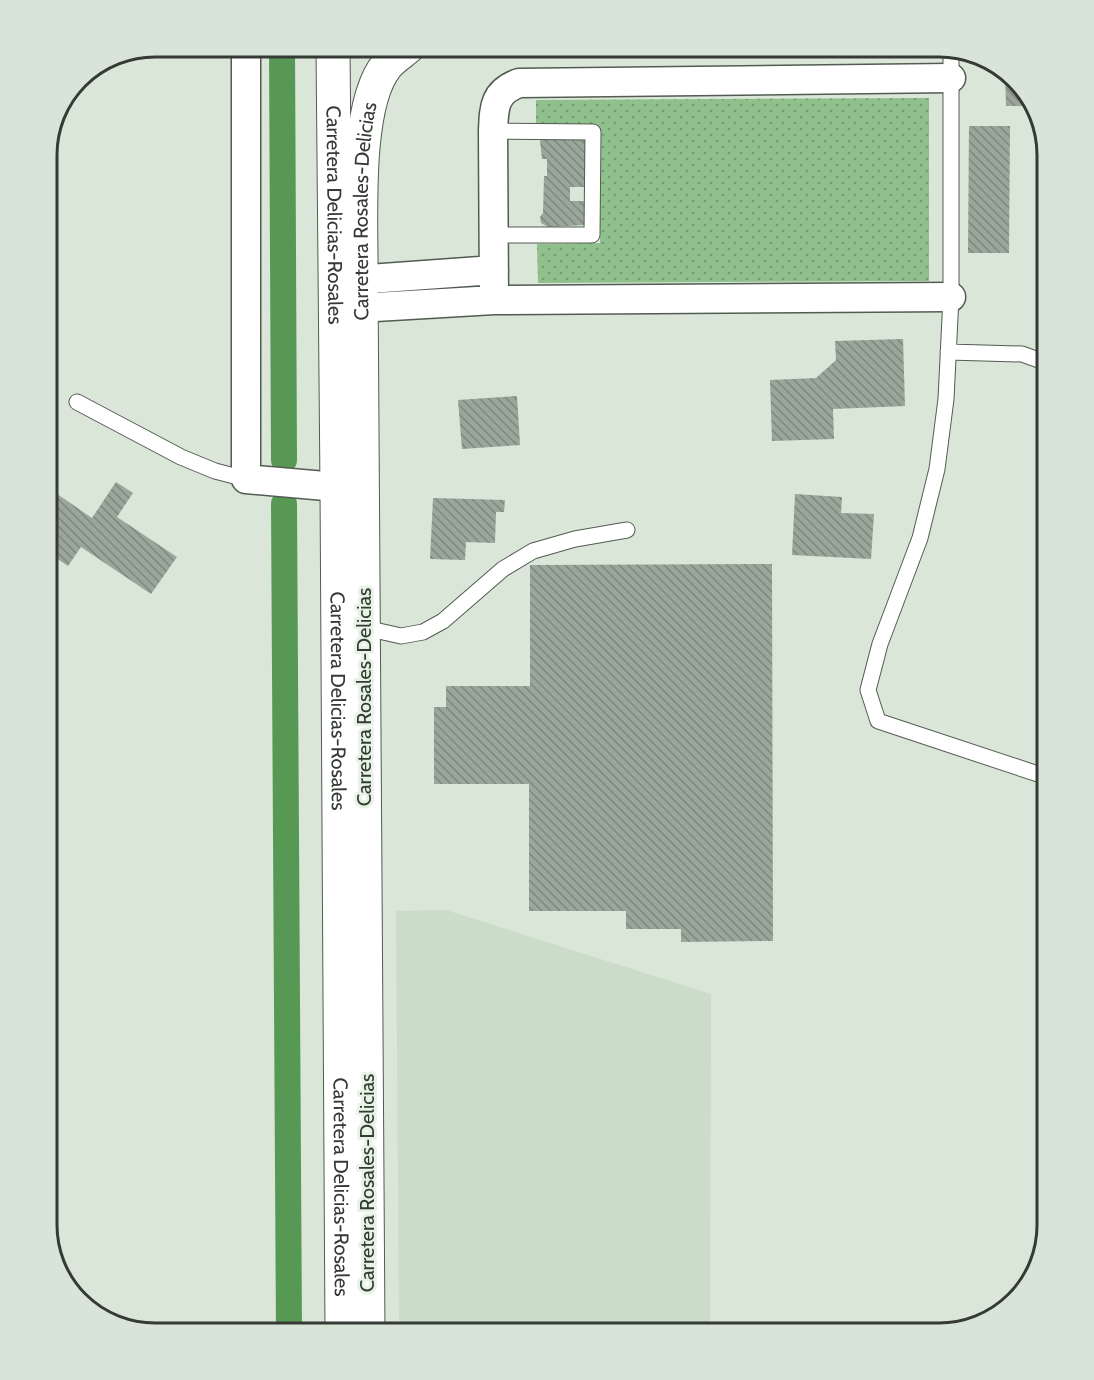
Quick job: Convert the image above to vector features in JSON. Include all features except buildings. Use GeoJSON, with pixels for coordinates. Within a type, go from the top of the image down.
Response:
{"type":"FeatureCollection","features":[{"type":"Feature","properties":{"kind":"main road","name":"Carretera Delicias-Rosales"},"geometry":{"type":"LineString","coordinates":[[338,57],[349,295],[337,487],[351,626],[342,1323]]}},
{"type":"Feature","properties":{"kind":"main road","name":"Carretera Rosales-Delicias"},"geometry":{"type":"LineString","coordinates":[[368,1323],[351,626],[349,295],[364,127],[376,84],[396,57]]}},
{"type":"Feature","properties":{"kind":"street"},"geometry":{"type":"LineString","coordinates":[[246,57],[246,479],[337,487]]}},
{"type":"Feature","properties":{"kind":"street"},"geometry":{"type":"LineString","coordinates":[[494,300],[494,110],[499,96],[507,87],[519,83],[951,78]]}},
{"type":"Feature","properties":{"kind":"street"},"geometry":{"type":"LineString","coordinates":[[349,295],[494,270]]}},
{"type":"Feature","properties":{"kind":"street"},"geometry":{"type":"LineString","coordinates":[[349,295],[494,300],[951,297]]}},
{"type":"Feature","properties":{"kind":"lane"},"geometry":{"type":"LineString","coordinates":[[951,58],[951,297],[946,399],[937,469],[920,538],[880,644],[868,690],[878,721],[1037,774]]}},
{"type":"Feature","properties":{"kind":"lane"},"geometry":{"type":"LineString","coordinates":[[494,131],[593,132],[592,235],[494,235]]}},
{"type":"Feature","properties":{"kind":"lane"},"geometry":{"type":"LineString","coordinates":[[948,352],[1022,354],[1037,359]]}},
{"type":"Feature","properties":{"kind":"lane"},"geometry":{"type":"LineString","coordinates":[[77,402],[181,457],[215,471],[246,479]]}},
{"type":"Feature","properties":{"kind":"lane"},"geometry":{"type":"LineString","coordinates":[[351,626],[401,636],[423,632],[443,621],[503,569],[533,551],[575,539],[627,530]]}},
{"type":"Feature","properties":{"kind":"shaded area"},"geometry":{"type":"Polygon","coordinates":[[[446,910],[711,994],[710,1323],[399,1323],[396,911],[446,910]]]}},
{"type":"Feature","properties":{"kind":"green space"},"geometry":{"type":"Polygon","coordinates":[[[929,98],[929,281],[538,283],[537,244],[600,243],[600,127],[536,127],[536,100],[929,98]]]}},
{"type":"Feature","properties":{"kind":"waterway"},"geometry":{"type":"LineString","coordinates":[[282,57],[284,460]]}},
{"type":"Feature","properties":{"kind":"waterway"},"geometry":{"type":"LineString","coordinates":[[284,504],[289,1323]]}}]}
